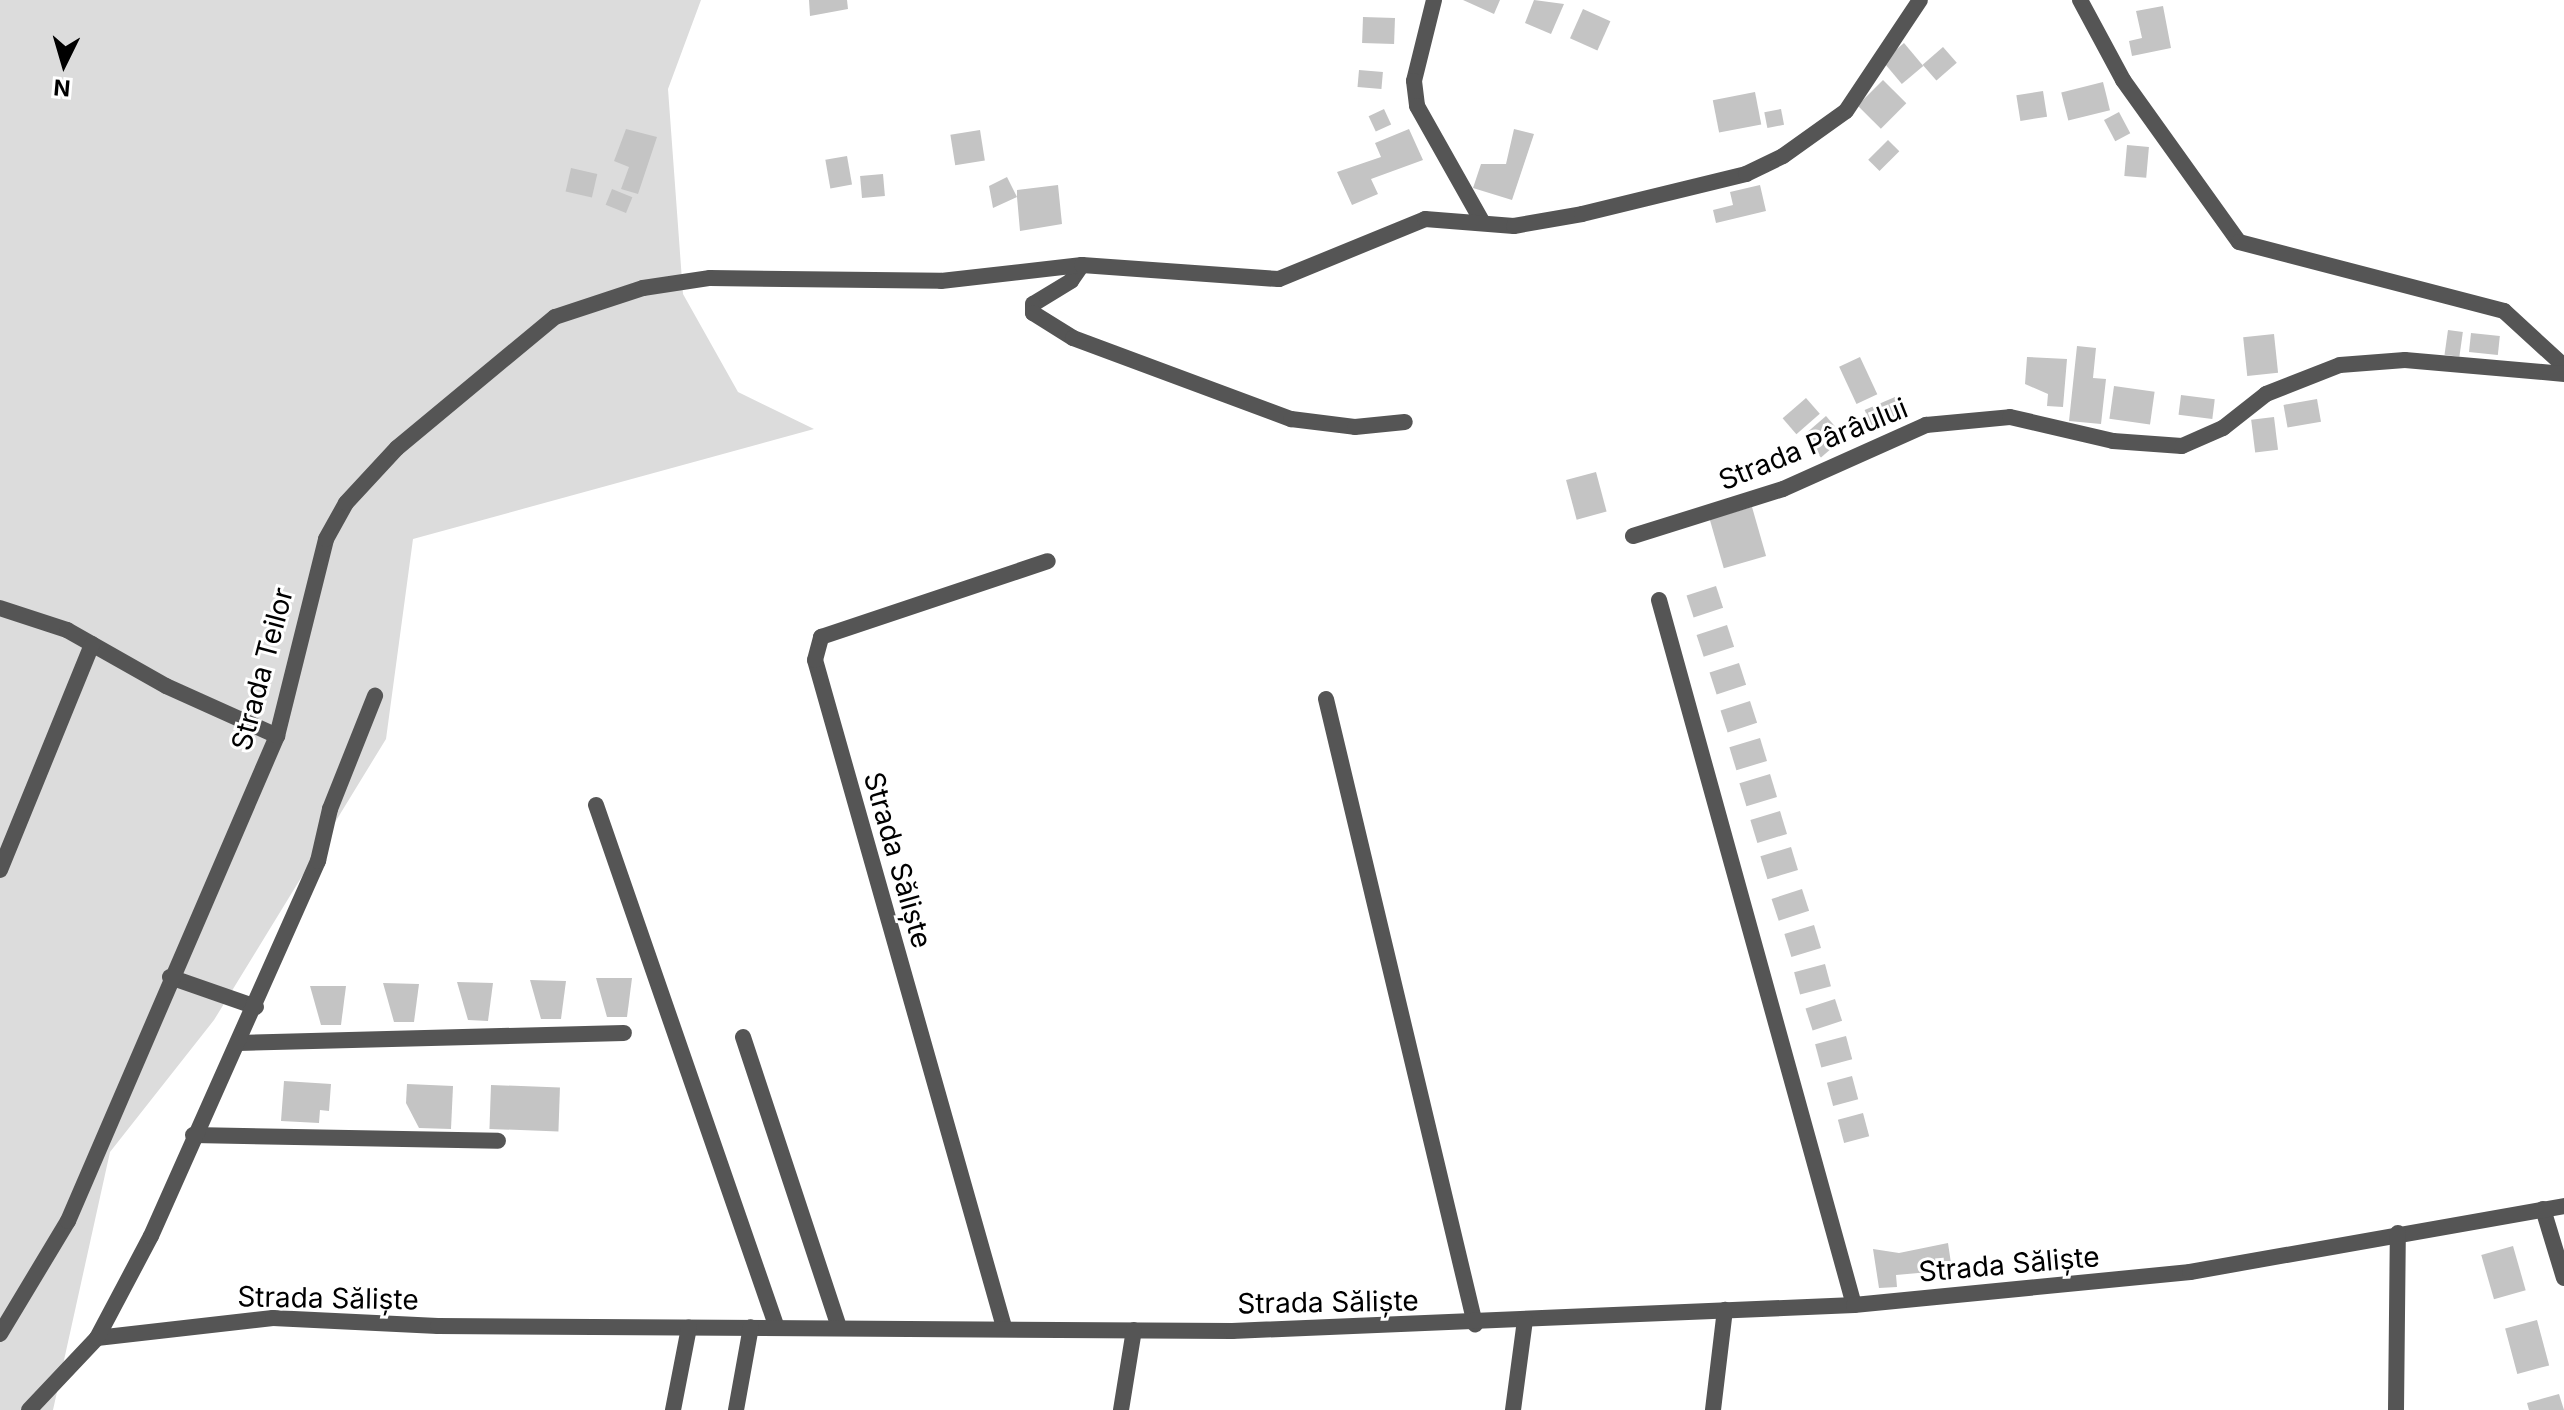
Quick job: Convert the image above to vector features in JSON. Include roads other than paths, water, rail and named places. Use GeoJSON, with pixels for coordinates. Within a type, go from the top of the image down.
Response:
{"type":"FeatureCollection","features":[{"type":"Feature","properties":{"kind":"street"},"geometry":{"type":"LineString","coordinates":[[1434,0],[1414,81],[1417,106],[1483,223]]}},
{"type":"Feature","properties":{"kind":"street","name":"Strada Teilor"},"geometry":{"type":"LineString","coordinates":[[0,1334],[68,1221],[170,977],[277,736],[326,539],[346,503],[397,448],[555,317],[594,301],[710,278],[941,281],[1082,265],[1279,279],[1425,219],[1532,225],[1582,214],[1746,174],[1783,156],[1846,111],[1920,0]]}},
{"type":"Feature","properties":{"kind":"street"},"geometry":{"type":"LineString","coordinates":[[2080,0],[2123,80],[2239,242],[2504,311],[2564,366]]}},
{"type":"Feature","properties":{"kind":"street"},"geometry":{"type":"LineString","coordinates":[[1082,265],[1071,281],[1033,304],[1033,313],[1073,338],[1291,419],[1355,427],[1405,422]]}},
{"type":"Feature","properties":{"kind":"street","name":"Strada Pârâului"},"geometry":{"type":"LineString","coordinates":[[1633,536],[1783,489],[1926,425],[2010,417],[2113,441],[2182,446],[2205,440],[2266,394],[2340,365],[2405,360],[2494,374],[2564,374]]}},
{"type":"Feature","properties":{"kind":"street","name":"Strada Săliște"},"geometry":{"type":"LineString","coordinates":[[1004,1327],[815,660],[821,637],[1048,561]]}},
{"type":"Feature","properties":{"kind":"street"},"geometry":{"type":"LineString","coordinates":[[1659,600],[1854,1305]]}},
{"type":"Feature","properties":{"kind":"street"},"geometry":{"type":"LineString","coordinates":[[0,608],[92,644],[277,736]]}},
{"type":"Feature","properties":{"kind":"street"},"geometry":{"type":"LineString","coordinates":[[0,870],[92,644]]}},
{"type":"Feature","properties":{"kind":"street"},"geometry":{"type":"LineString","coordinates":[[29,1410],[97,1338],[256,1007],[318,861],[330,809],[375,696]]}},
{"type":"Feature","properties":{"kind":"street"},"geometry":{"type":"LineString","coordinates":[[1326,699],[1475,1324]]}},
{"type":"Feature","properties":{"kind":"street"},"geometry":{"type":"LineString","coordinates":[[596,805],[777,1328]]}},
{"type":"Feature","properties":{"kind":"street"},"geometry":{"type":"LineString","coordinates":[[170,977],[256,1007]]}},
{"type":"Feature","properties":{"kind":"street"},"geometry":{"type":"LineString","coordinates":[[238,1043],[624,1033]]}},
{"type":"Feature","properties":{"kind":"street"},"geometry":{"type":"LineString","coordinates":[[743,1037],[839,1327]]}},
{"type":"Feature","properties":{"kind":"street"},"geometry":{"type":"LineString","coordinates":[[193,1135],[498,1141]]}},
{"type":"Feature","properties":{"kind":"street","name":"Strada Săliște"},"geometry":{"type":"LineString","coordinates":[[97,1338],[273,1318],[689,1328],[1004,1327],[1134,1330],[1475,1324],[1854,1305],[2190,1272],[2564,1206]]}},
{"type":"Feature","properties":{"kind":"street"},"geometry":{"type":"LineString","coordinates":[[2543,1209],[2564,1278]]}},
{"type":"Feature","properties":{"kind":"street"},"geometry":{"type":"LineString","coordinates":[[2396,1410],[2398,1233]]}},
{"type":"Feature","properties":{"kind":"street"},"geometry":{"type":"LineString","coordinates":[[1713,1410],[1725,1310]]}},
{"type":"Feature","properties":{"kind":"street"},"geometry":{"type":"LineString","coordinates":[[1513,1410],[1525,1320]]}},
{"type":"Feature","properties":{"kind":"street"},"geometry":{"type":"LineString","coordinates":[[736,1410],[751,1327]]}},
{"type":"Feature","properties":{"kind":"street"},"geometry":{"type":"LineString","coordinates":[[673,1410],[689,1328]]}},
{"type":"Feature","properties":{"kind":"street"},"geometry":{"type":"LineString","coordinates":[[1121,1410],[1134,1330]]}}]}
